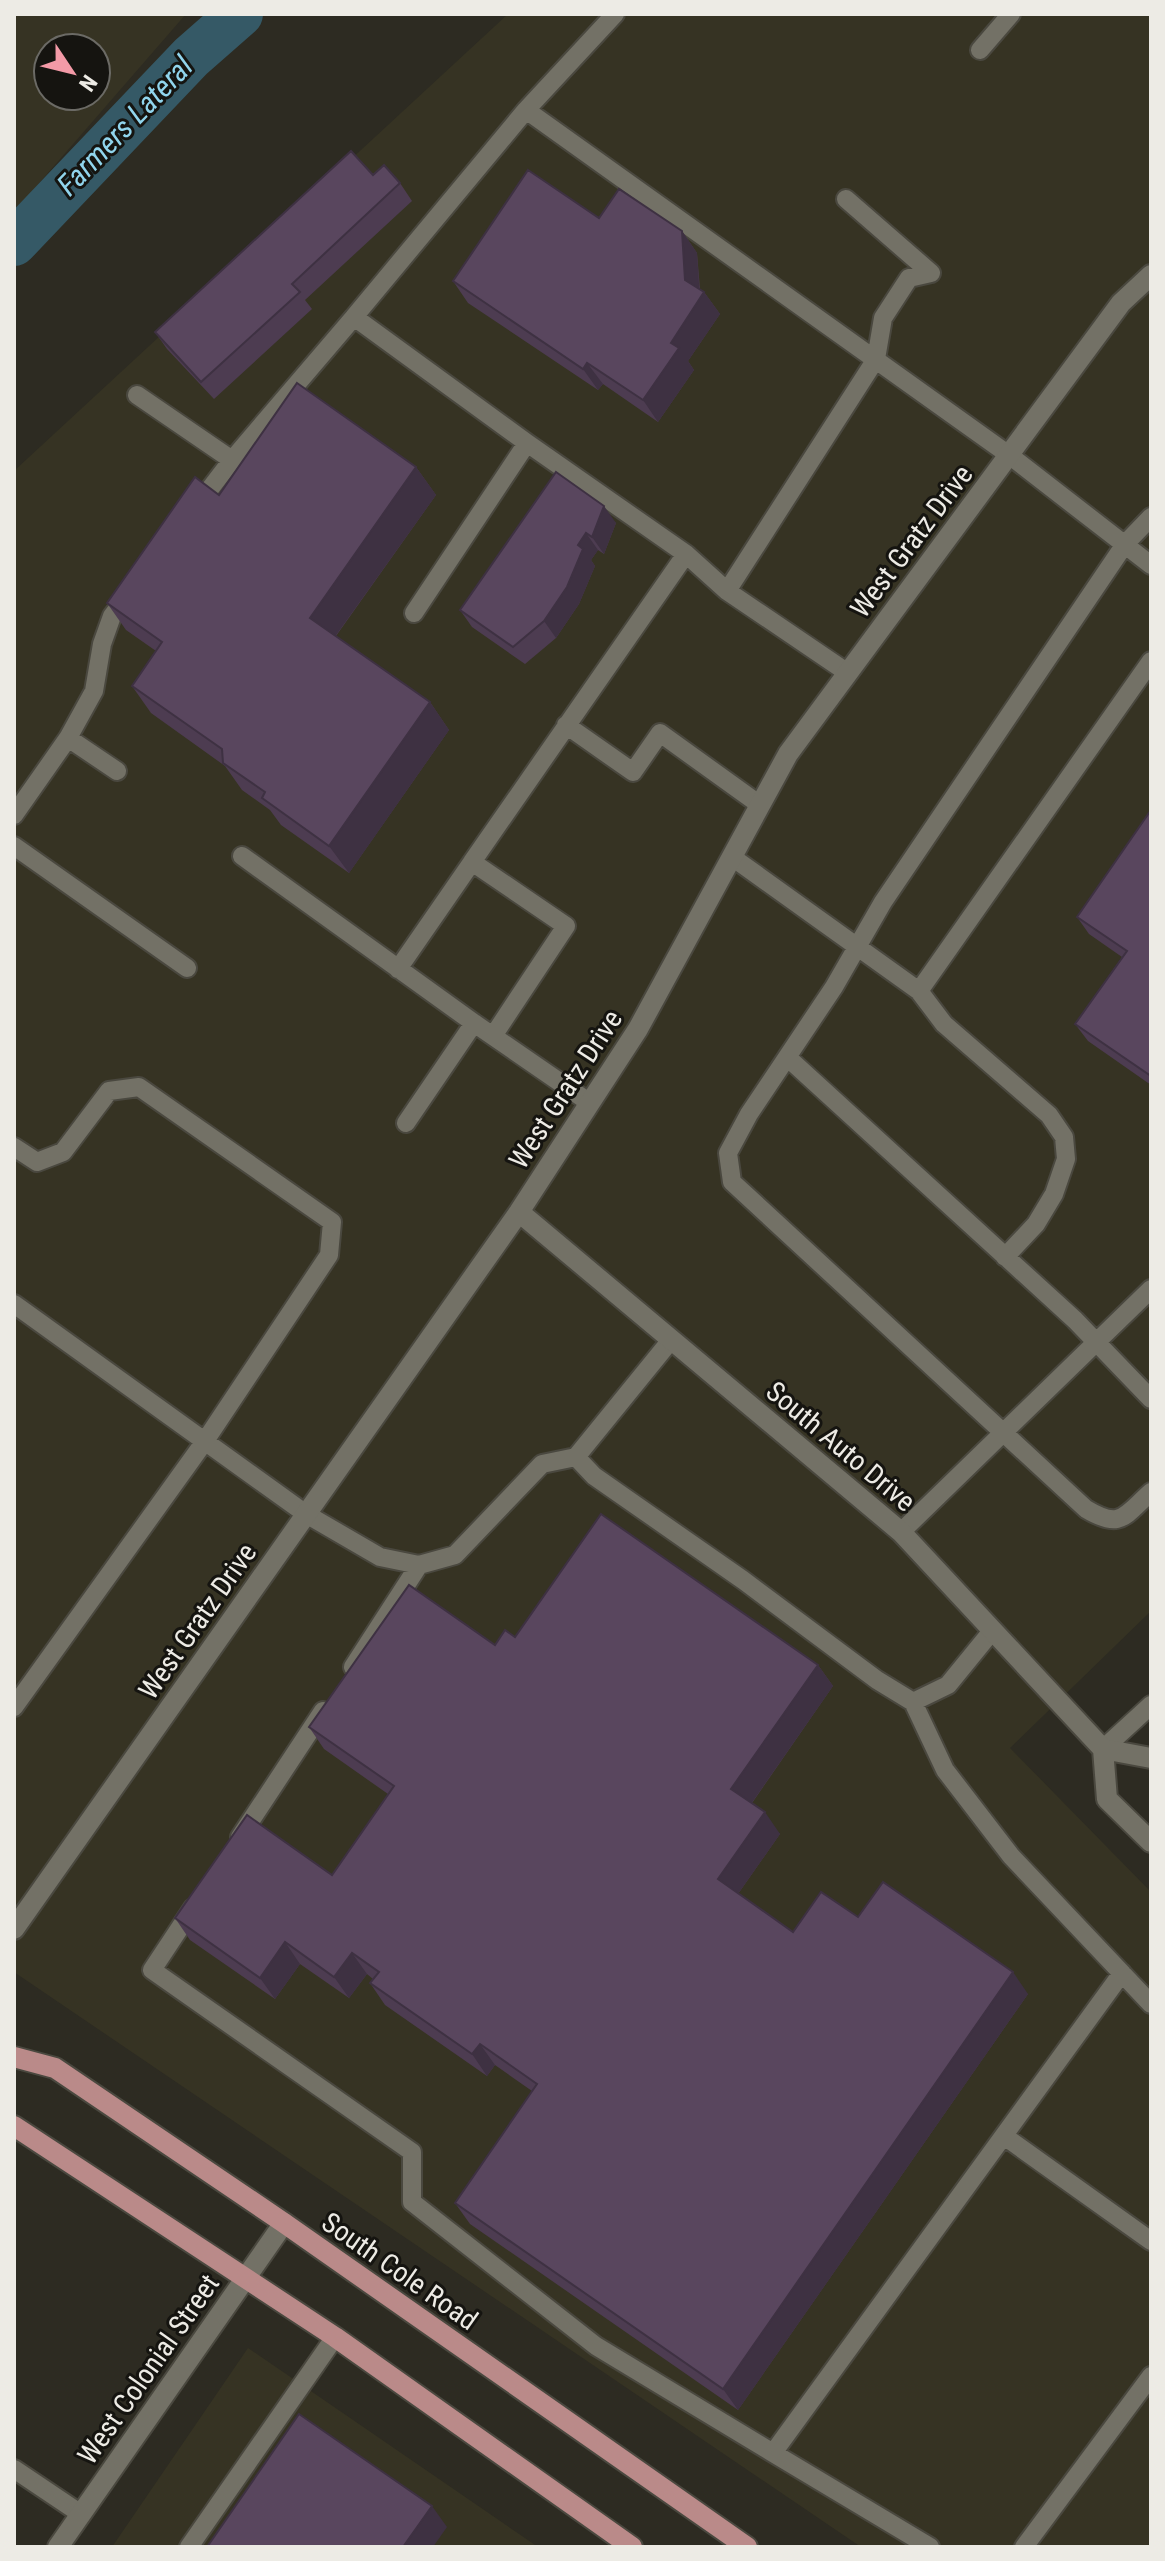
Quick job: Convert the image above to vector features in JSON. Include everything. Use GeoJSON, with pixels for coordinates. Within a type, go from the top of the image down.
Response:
{"type":"FeatureCollection","features":[{"type":"Feature","properties":{"kind":"main road","name":"South Cole Road"},"geometry":{"type":"LineString","coordinates":[[14,2057],[55,2068],[284,2223],[747,2547]]}},
{"type":"Feature","properties":{"kind":"main road"},"geometry":{"type":"LineString","coordinates":[[14,2126],[335,2337],[632,2547]]}},
{"type":"Feature","properties":{"kind":"street","name":"West Gratz Drive"},"geometry":{"type":"LineString","coordinates":[[14,1929],[519,1212],[638,1029],[788,754],[1121,303],[1151,275]]}},
{"type":"Feature","properties":{"kind":"street","name":"South Auto Drive"},"geometry":{"type":"LineString","coordinates":[[519,1212],[901,1532],[1103,1749]]}},
{"type":"Feature","properties":{"kind":"street"},"geometry":{"type":"LineString","coordinates":[[1151,1758],[1103,1749],[1107,1799],[1151,1842]]}},
{"type":"Feature","properties":{"kind":"street","name":"West Colonial Street"},"geometry":{"type":"LineString","coordinates":[[58,2547],[284,2223]]}},
{"type":"Feature","properties":{"kind":"lane"},"geometry":{"type":"LineString","coordinates":[[188,517],[232,460],[526,110],[615,14]]}},
{"type":"Feature","properties":{"kind":"lane"},"geometry":{"type":"LineString","coordinates":[[980,50],[1011,14]]}},
{"type":"Feature","properties":{"kind":"lane"},"geometry":{"type":"LineString","coordinates":[[526,110],[1009,455],[1151,565]]}},
{"type":"Feature","properties":{"kind":"lane"},"geometry":{"type":"LineString","coordinates":[[727,591],[876,359],[883,318],[909,278],[931,273],[846,199]]}},
{"type":"Feature","properties":{"kind":"lane"},"geometry":{"type":"LineString","coordinates":[[354,317],[686,554],[727,591],[848,673]]}},
{"type":"Feature","properties":{"kind":"lane"},"geometry":{"type":"LineString","coordinates":[[137,395],[232,460]]}},
{"type":"Feature","properties":{"kind":"lane"},"geometry":{"type":"LineString","coordinates":[[414,613],[527,443]]}},
{"type":"Feature","properties":{"kind":"lane"},"geometry":{"type":"LineString","coordinates":[[1151,517],[1125,544],[883,902],[834,987],[749,1114],[728,1153],[732,1182],[1086,1509],[1104,1520],[1121,1519],[1151,1492]]}},
{"type":"Feature","properties":{"kind":"lane"},"geometry":{"type":"LineString","coordinates":[[398,969],[686,554]]}},
{"type":"Feature","properties":{"kind":"lane"},"geometry":{"type":"LineString","coordinates":[[14,815],[68,738],[94,691],[102,644],[112,616],[141,579]]}},
{"type":"Feature","properties":{"kind":"lane"},"geometry":{"type":"LineString","coordinates":[[919,991],[1151,661]]}},
{"type":"Feature","properties":{"kind":"lane"},"geometry":{"type":"LineString","coordinates":[[566,725],[633,772],[660,733],[760,805]]}},
{"type":"Feature","properties":{"kind":"lane"},"geometry":{"type":"LineString","coordinates":[[68,738],[117,771]]}},
{"type":"Feature","properties":{"kind":"lane"},"geometry":{"type":"LineString","coordinates":[[14,846],[187,968]]}},
{"type":"Feature","properties":{"kind":"lane"},"geometry":{"type":"LineString","coordinates":[[242,856],[590,1103]]}},
{"type":"Feature","properties":{"kind":"lane"},"geometry":{"type":"LineString","coordinates":[[732,857],[919,991],[944,1024],[1049,1115],[1064,1137],[1066,1159],[1054,1194],[1036,1224],[1005,1257]]}},
{"type":"Feature","properties":{"kind":"lane"},"geometry":{"type":"LineString","coordinates":[[472,862],[566,926],[493,1036]]}},
{"type":"Feature","properties":{"kind":"lane"},"geometry":{"type":"LineString","coordinates":[[406,1123],[474,1023]]}},
{"type":"Feature","properties":{"kind":"lane"},"geometry":{"type":"LineString","coordinates":[[787,1057],[1096,1342],[1151,1399]]}},
{"type":"Feature","properties":{"kind":"lane"},"geometry":{"type":"LineString","coordinates":[[14,1147],[37,1162],[63,1152],[109,1091],[139,1087],[332,1222],[329,1255],[205,1441],[14,1707]]}},
{"type":"Feature","properties":{"kind":"lane"},"geometry":{"type":"LineString","coordinates":[[901,1532],[1151,1289]]}},
{"type":"Feature","properties":{"kind":"lane"},"geometry":{"type":"LineString","coordinates":[[14,1304],[306,1514],[380,1557],[419,1565],[455,1555],[542,1464],[576,1457],[671,1340]]}},
{"type":"Feature","properties":{"kind":"lane"},"geometry":{"type":"LineString","coordinates":[[576,1457],[594,1476],[743,1580],[877,1680],[913,1702],[945,1770],[1001,1844],[1151,2004]]}},
{"type":"Feature","properties":{"kind":"lane"},"geometry":{"type":"LineString","coordinates":[[230,1853],[419,1565]]}},
{"type":"Feature","properties":{"kind":"lane"},"geometry":{"type":"LineString","coordinates":[[913,1702],[948,1685],[992,1631]]}},
{"type":"Feature","properties":{"kind":"lane"},"geometry":{"type":"LineString","coordinates":[[1103,1749],[1151,1705]]}},
{"type":"Feature","properties":{"kind":"lane"},"geometry":{"type":"LineString","coordinates":[[204,1892],[152,1970],[412,2152],[412,2202],[596,2346],[930,2547]]}},
{"type":"Feature","properties":{"kind":"lane"},"geometry":{"type":"LineString","coordinates":[[773,2453],[1122,1973]]}},
{"type":"Feature","properties":{"kind":"lane"},"geometry":{"type":"LineString","coordinates":[[1004,2136],[1151,2241]]}},
{"type":"Feature","properties":{"kind":"lane"},"geometry":{"type":"LineString","coordinates":[[189,2547],[335,2337]]}},
{"type":"Feature","properties":{"kind":"lane"},"geometry":{"type":"LineString","coordinates":[[1024,2547],[1151,2376]]}},
{"type":"Feature","properties":{"kind":"lane"},"geometry":{"type":"LineString","coordinates":[[14,2469],[81,2514]]}},
{"type":"Feature","properties":{"kind":"shaded area"},"geometry":{"type":"Polygon","coordinates":[[[14,14],[186,14],[112,99],[112,32],[32,32],[32,112],[101,112],[14,212],[14,14]]]}},
{"type":"Feature","properties":{"kind":"shaded area"},"geometry":{"type":"Polygon","coordinates":[[[508,14],[1151,14],[1151,1611],[1010,1748],[1151,1892],[1151,2547],[861,2547],[14,1972],[14,471],[508,14]]]}},
{"type":"Feature","properties":{"kind":"shaded area"},"geometry":{"type":"Polygon","coordinates":[[[248,2348],[538,2547],[112,2547],[248,2348]]]}},
{"type":"Feature","properties":{"kind":"building"},"geometry":{"type":"Polygon","coordinates":[[[351,151],[373,175],[384,165],[400,183],[292,284],[300,292],[201,382],[155,332],[351,151]]]}},
{"type":"Feature","properties":{"kind":"building"},"geometry":{"type":"Polygon","coordinates":[[[528,170],[599,218],[619,189],[682,231],[685,280],[704,292],[671,343],[679,348],[643,400],[587,363],[583,369],[453,281],[528,170]]]}},
{"type":"Feature","properties":{"kind":"building"},"geometry":{"type":"Polygon","coordinates":[[[297,383],[416,467],[310,618],[430,702],[329,846],[262,798],[265,792],[223,763],[222,749],[132,686],[162,642],[107,603],[195,477],[219,495],[297,383]]]}},
{"type":"Feature","properties":{"kind":"building"},"geometry":{"type":"Polygon","coordinates":[[[556,472],[604,506],[592,537],[586,533],[578,545],[583,549],[567,587],[544,621],[513,647],[460,610],[556,472]]]}},
{"type":"Feature","properties":{"kind":"building"},"geometry":{"type":"Polygon","coordinates":[[[1151,810],[1151,1076],[1075,1024],[1127,951],[1077,917],[1151,810]]]}},
{"type":"Feature","properties":{"kind":"building"},"geometry":{"type":"Polygon","coordinates":[[[601,1514],[818,1665],[731,1789],[765,1812],[718,1879],[793,1932],[821,1892],[858,1917],[883,1882],[1013,1972],[723,2389],[455,2203],[537,2084],[480,2044],[472,2054],[370,1983],[379,1972],[352,1953],[334,1977],[285,1942],[260,1978],[175,1918],[247,1815],[332,1875],[394,1786],[309,1727],[409,1585],[495,1645],[505,1630],[515,1637],[601,1514]]]}},
{"type":"Feature","properties":{"kind":"building"},"geometry":{"type":"Polygon","coordinates":[[[299,2414],[432,2506],[403,2547],[207,2547],[299,2414]]]}},
{"type":"Feature","properties":{"kind":"waterway","name":"Farmers Lateral"},"geometry":{"type":"LineString","coordinates":[[14,243],[191,57],[240,14]]}}]}
